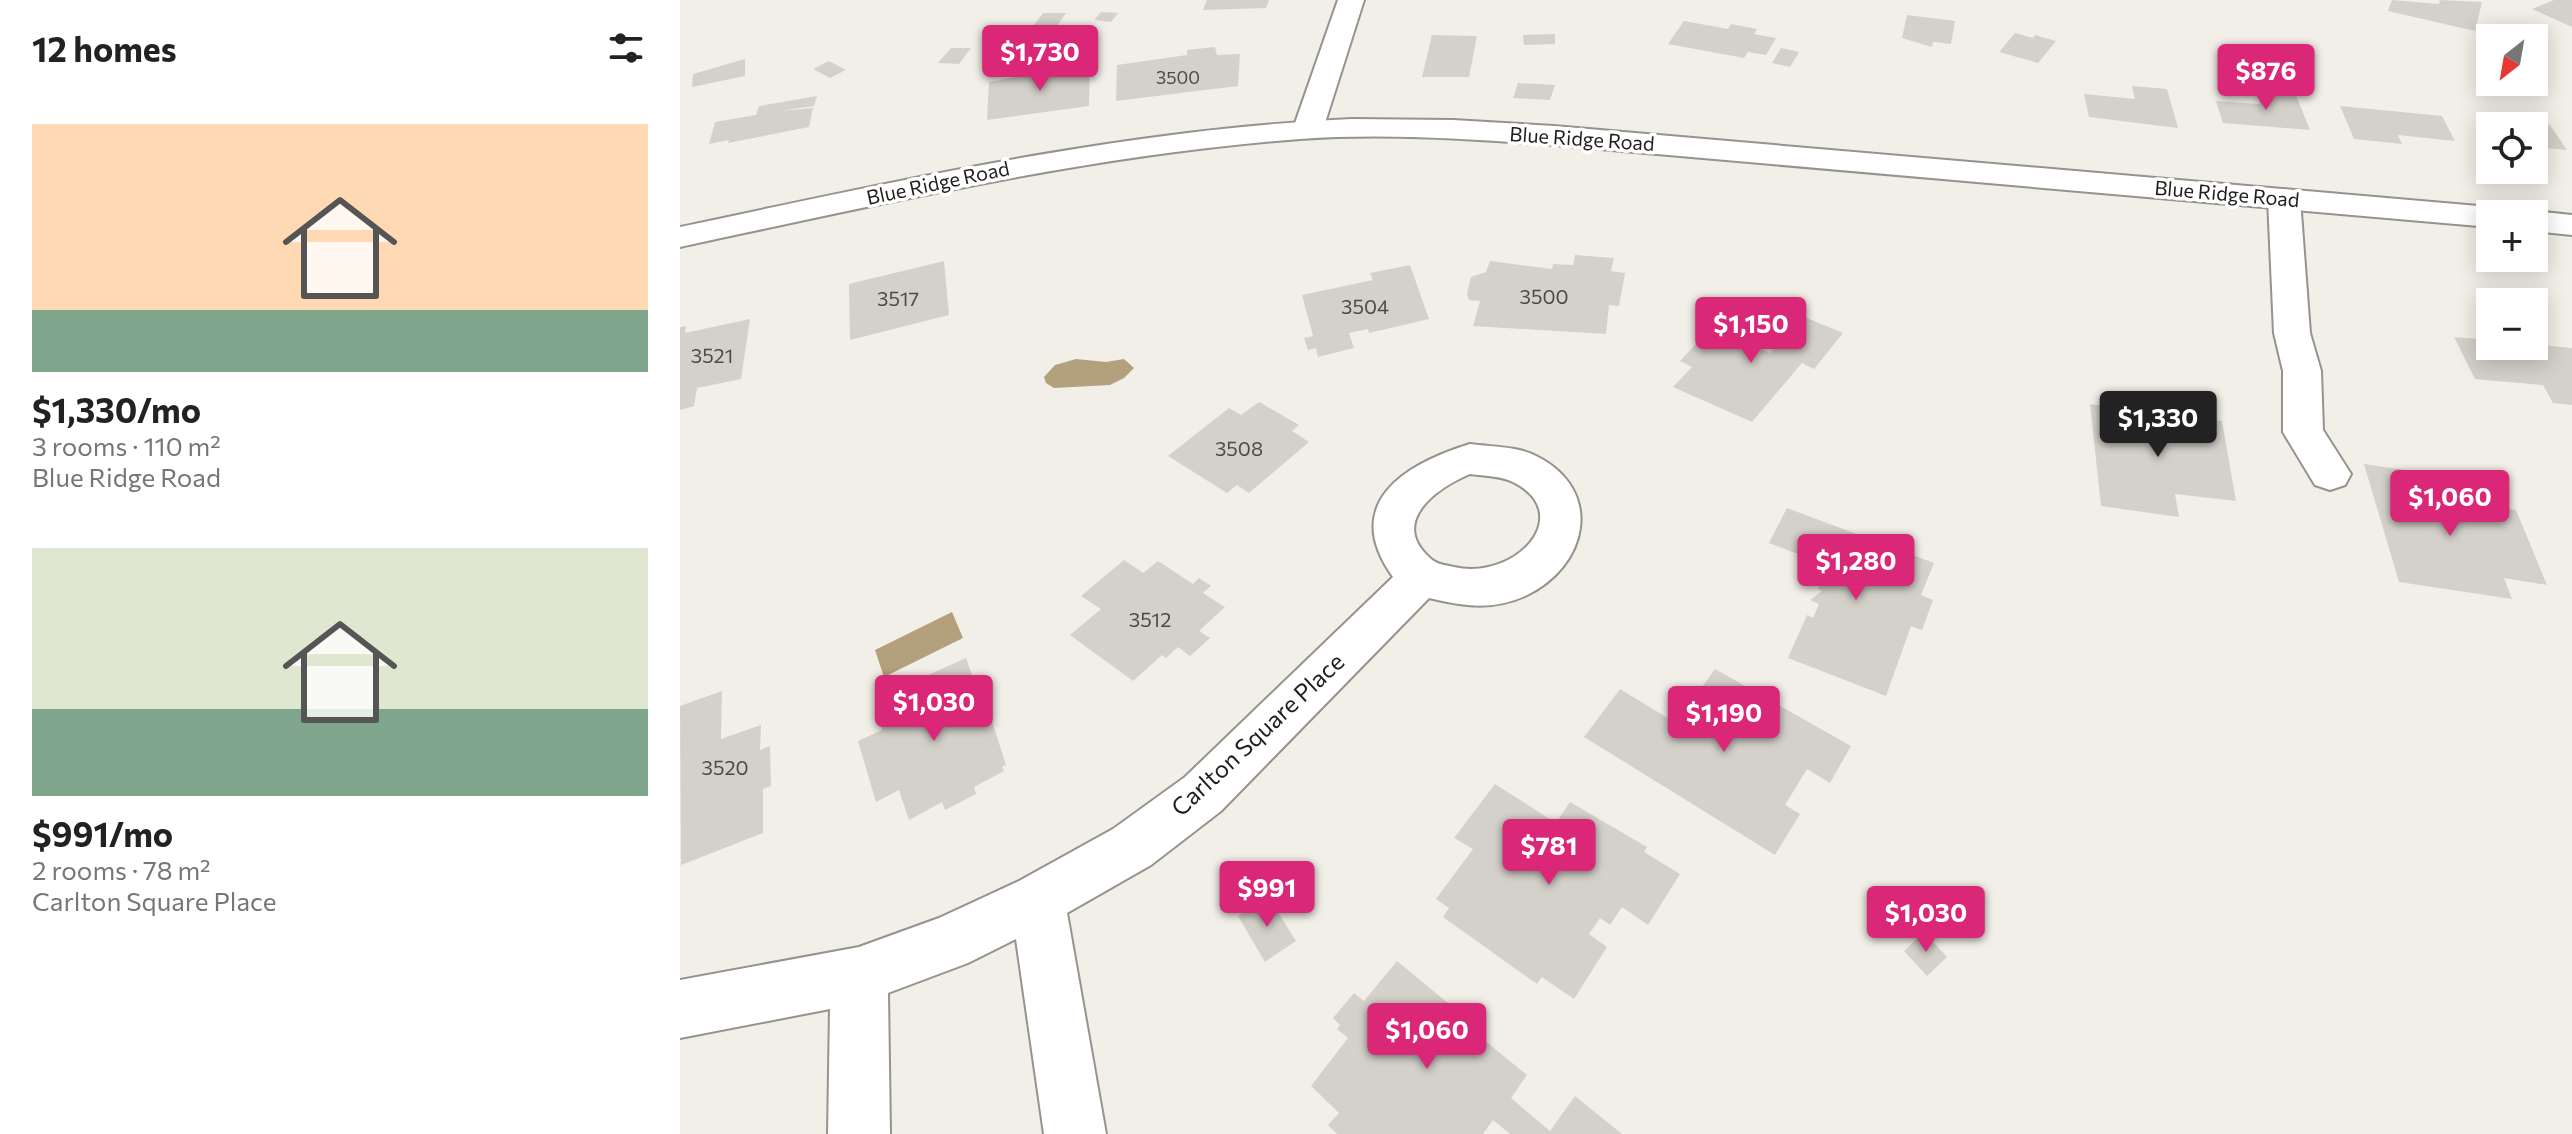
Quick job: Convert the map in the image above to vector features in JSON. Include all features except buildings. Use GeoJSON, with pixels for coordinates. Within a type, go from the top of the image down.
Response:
{"type":"FeatureCollection","features":[{"type":"Feature","properties":{"kind":"main road"},"geometry":{"type":"LineString","coordinates":[[1308,129],[1351,0]]}},
{"type":"Feature","properties":{"kind":"main road","name":"Blue Ridge Road"},"geometry":{"type":"LineString","coordinates":[[680,237],[1084,153],[1191,139],[1308,129],[1412,129],[1539,136],[2476,216]]}},
{"type":"Feature","properties":{"kind":"main road"},"geometry":{"type":"LineString","coordinates":[[2284,199],[2292,333],[2302,371],[2303,432],[2330,474]]}},
{"type":"Feature","properties":{"kind":"main road"},"geometry":{"type":"LineString","coordinates":[[2548,222],[2572,225]]}},
{"type":"Feature","properties":{"kind":"main road","name":"Carlton Square Place"},"geometry":{"type":"LineString","coordinates":[[680,1009],[859,975],[948,943],[1038,900],[1132,847],[1203,794],[1422,577]]}},
{"type":"Feature","properties":{"kind":"main road"},"geometry":{"type":"LineString","coordinates":[[1038,900],[1075,1134]]}},
{"type":"Feature","properties":{"kind":"main road"},"geometry":{"type":"LineString","coordinates":[[859,975],[859,1134]]}},
{"type":"Feature","properties":{"kind":"shaded area"},"geometry":{"type":"Polygon","coordinates":[[[1076,359],[1106,362],[1124,359],[1134,368],[1110,385],[1054,388],[1046,383],[1044,377],[1055,365],[1076,359]]]}},
{"type":"Feature","properties":{"kind":"shaded area"},"geometry":{"type":"Polygon","coordinates":[[[952,612],[963,638],[884,677],[875,650],[952,612]]]}}]}
